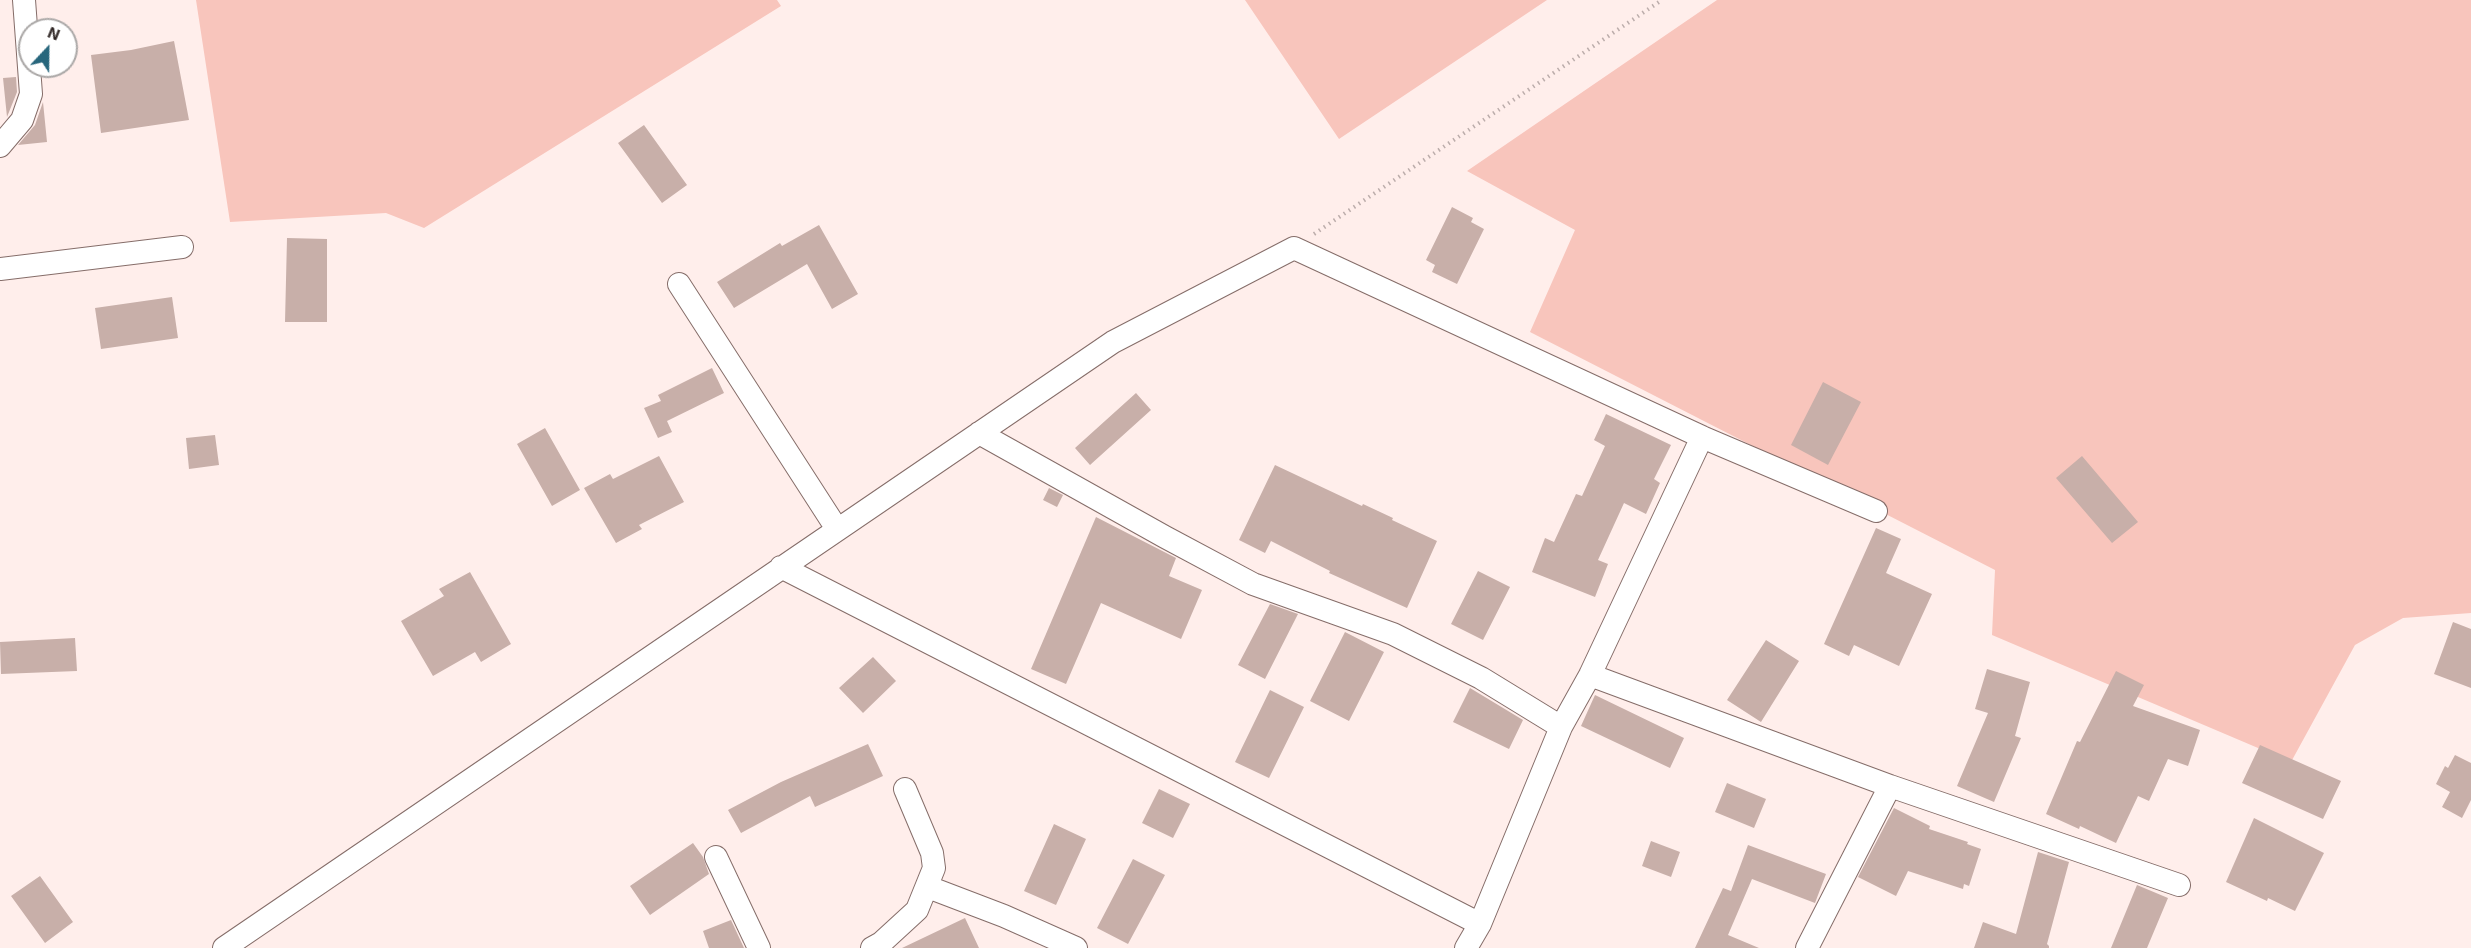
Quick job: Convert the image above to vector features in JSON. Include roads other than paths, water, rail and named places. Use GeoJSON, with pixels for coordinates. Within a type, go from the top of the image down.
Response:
{"type":"FeatureCollection","features":[{"type":"Feature","properties":{"kind":"street"},"geometry":{"type":"LineString","coordinates":[[0,146],[22,120],[31,94],[24,0]]}},
{"type":"Feature","properties":{"kind":"street"},"geometry":{"type":"LineString","coordinates":[[0,269],[182,247]]}},
{"type":"Feature","properties":{"kind":"street"},"geometry":{"type":"LineString","coordinates":[[224,948],[1113,342],[1293,248],[1702,437],[1876,511]]}},
{"type":"Feature","properties":{"kind":"street"},"geometry":{"type":"LineString","coordinates":[[679,284],[837,529]]}},
{"type":"Feature","properties":{"kind":"street"},"geometry":{"type":"LineString","coordinates":[[979,433],[1253,584],[1393,634],[1480,678],[1561,727]]}},
{"type":"Feature","properties":{"kind":"street"},"geometry":{"type":"LineString","coordinates":[[1466,948],[1480,924],[1561,727],[1590,675],[1702,437]]}},
{"type":"Feature","properties":{"kind":"street"},"geometry":{"type":"LineString","coordinates":[[781,567],[1480,924]]}},
{"type":"Feature","properties":{"kind":"street"},"geometry":{"type":"LineString","coordinates":[[1590,675],[1890,786],[2179,885]]}},
{"type":"Feature","properties":{"kind":"street"},"geometry":{"type":"LineString","coordinates":[[1807,948],[1890,786]]}},
{"type":"Feature","properties":{"kind":"street"},"geometry":{"type":"LineString","coordinates":[[872,948],[881,944],[905,924],[917,910],[934,868],[932,853],[905,789]]}},
{"type":"Feature","properties":{"kind":"street"},"geometry":{"type":"LineString","coordinates":[[716,857],[759,948]]}},
{"type":"Feature","properties":{"kind":"street"},"geometry":{"type":"LineString","coordinates":[[928,887],[1004,916],[1076,948]]}}]}
